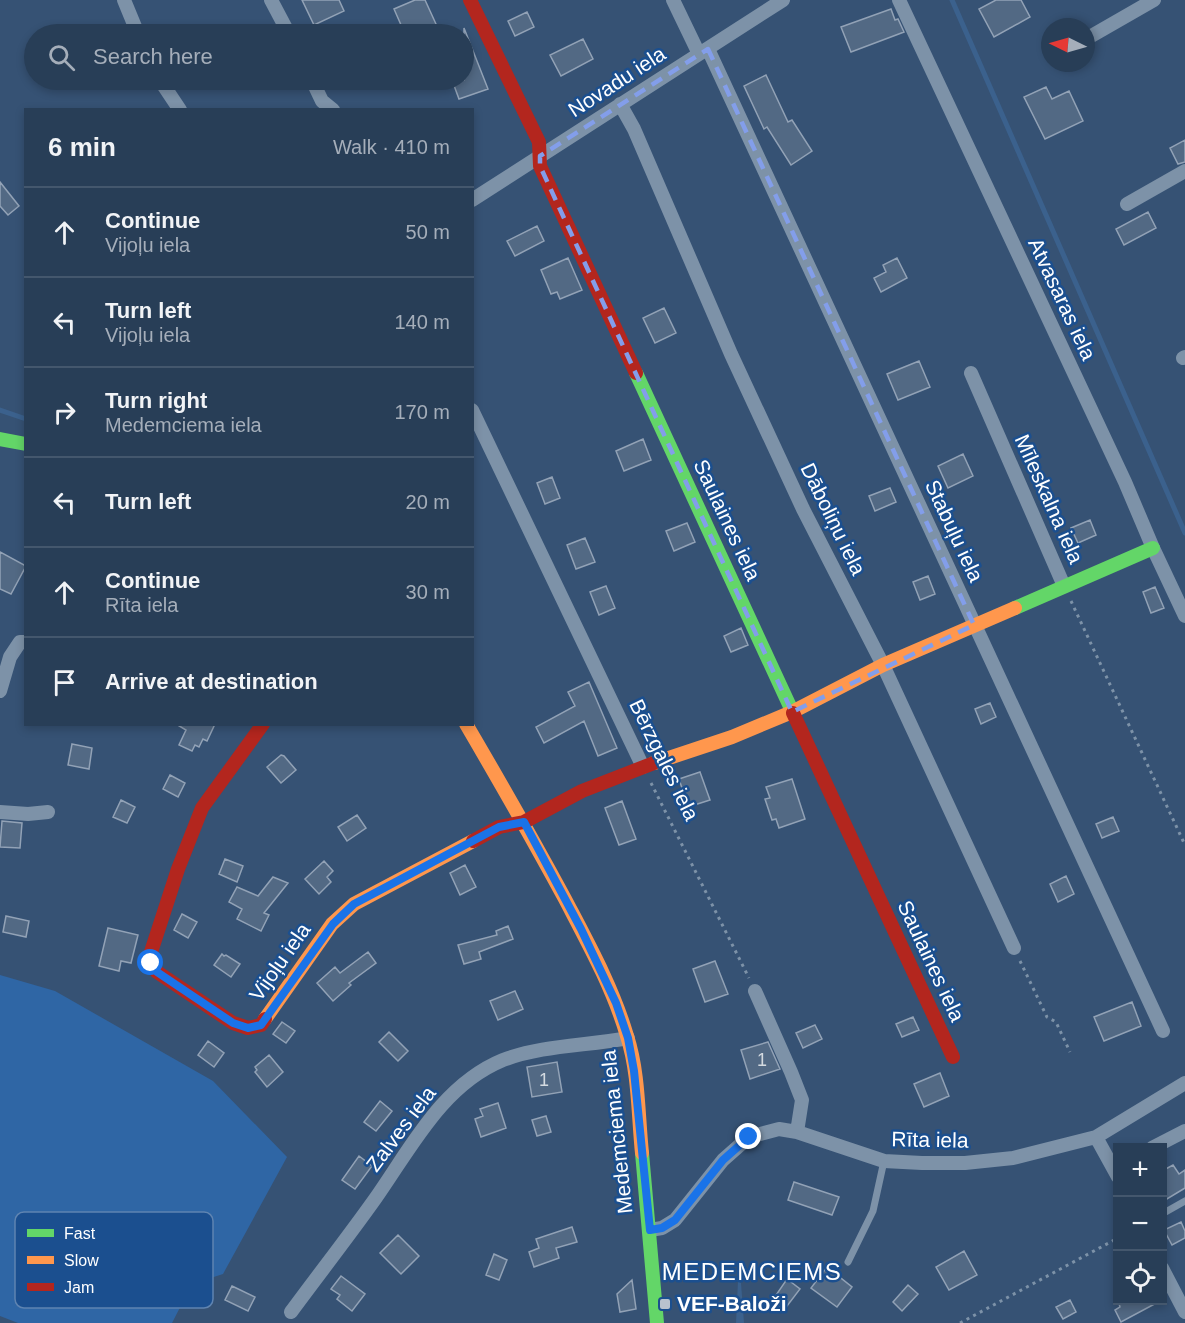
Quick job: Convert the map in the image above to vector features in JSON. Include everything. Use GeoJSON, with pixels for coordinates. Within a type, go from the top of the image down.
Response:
{"type":"FeatureCollection","features":[{"type":"Feature","properties":{"kind":"street"},"geometry":{"type":"LineString","coordinates":[[124,0],[134,24]]}},
{"type":"Feature","properties":{"kind":"street"},"geometry":{"type":"LineString","coordinates":[[272,0],[284,24]]}},
{"type":"Feature","properties":{"kind":"street","name":"Saulaines iela"},"geometry":{"type":"LineString","coordinates":[[470,0],[539,142],[540,166],[953,1057]]}},
{"type":"Feature","properties":{"kind":"street","name":"Stabuļu iela"},"geometry":{"type":"LineString","coordinates":[[673,0],[703,51],[1163,1031]]}},
{"type":"Feature","properties":{"kind":"street","name":"Novadu iela"},"geometry":{"type":"LineString","coordinates":[[474,199],[783,0]]}},
{"type":"Feature","properties":{"kind":"street","name":"Atvasaras iela"},"geometry":{"type":"LineString","coordinates":[[899,0],[1185,616]]}},
{"type":"Feature","properties":{"kind":"street"},"geometry":{"type":"LineString","coordinates":[[1095,34],[1154,0]]}},
{"type":"Feature","properties":{"kind":"street"},"geometry":{"type":"LineString","coordinates":[[167,90],[179,108]]}},
{"type":"Feature","properties":{"kind":"street"},"geometry":{"type":"LineString","coordinates":[[317,90],[322,101],[331,108]]}},
{"type":"Feature","properties":{"kind":"street","name":"Dāboliņu iela"},"geometry":{"type":"LineString","coordinates":[[620,105],[634,129],[731,354],[794,488],[883,665],[1014,948]]}},
{"type":"Feature","properties":{"kind":"street"},"geometry":{"type":"LineString","coordinates":[[1127,204],[1185,171]]}},
{"type":"Feature","properties":{"kind":"street","name":"Mīleskalna iela"},"geometry":{"type":"LineString","coordinates":[[971,373],[1064,586],[1153,548]]}},
{"type":"Feature","properties":{"kind":"street","name":"Bērzgales iela"},"geometry":{"type":"LineString","coordinates":[[474,414],[643,767]]}},
{"type":"Feature","properties":{"kind":"street"},"geometry":{"type":"LineString","coordinates":[[0,439],[24,444]]}},
{"type":"Feature","properties":{"kind":"street"},"geometry":{"type":"LineString","coordinates":[[524,822],[582,791],[643,767],[732,737],[792,712],[883,665],[1064,586]]}},
{"type":"Feature","properties":{"kind":"street"},"geometry":{"type":"LineString","coordinates":[[0,691],[10,657],[20,642],[24,642]]}},
{"type":"Feature","properties":{"kind":"street","name":"Vijoļu iela"},"geometry":{"type":"LineString","coordinates":[[262,726],[202,808],[178,869],[151,952],[151,963],[157,972],[233,1023],[248,1028],[261,1025],[333,924],[354,904],[499,827],[524,822]]}},
{"type":"Feature","properties":{"kind":"street","name":"Medemciema iela"},"geometry":{"type":"LineString","coordinates":[[467,726],[524,822],[581,929],[616,1003],[628,1038],[634,1071],[657,1323]]}},
{"type":"Feature","properties":{"kind":"street"},"geometry":{"type":"LineString","coordinates":[[0,812],[48,812]]}},
{"type":"Feature","properties":{"kind":"street"},"geometry":{"type":"LineString","coordinates":[[755,991],[801,1100],[797,1132]]}},
{"type":"Feature","properties":{"kind":"street","name":"Zalves iela"},"geometry":{"type":"LineString","coordinates":[[291,1312],[375,1200],[421,1132],[445,1101],[472,1077],[501,1061],[533,1050],[628,1038]]}},
{"type":"Feature","properties":{"kind":"street","name":"Rīta iela"},"geometry":{"type":"LineString","coordinates":[[650,1230],[662,1228],[675,1220],[723,1160],[749,1137],[779,1129],[797,1132],[884,1161],[944,1163],[1013,1158],[1096,1137],[1185,1083]]}},
{"type":"Feature","properties":{"kind":"street"},"geometry":{"type":"LineString","coordinates":[[1162,1143],[1185,1131]]}},
{"type":"Feature","properties":{"kind":"street"},"geometry":{"type":"LineString","coordinates":[[1096,1137],[1112,1152]]}},
{"type":"Feature","properties":{"kind":"street"},"geometry":{"type":"LineString","coordinates":[[1167,1278],[1185,1312]]}},
{"type":"Feature","properties":{"kind":"lane"},"geometry":{"type":"LineString","coordinates":[[848,1262],[873,1211],[884,1161]]}},
{"type":"Feature","properties":{"kind":"lane"},"geometry":{"type":"LineString","coordinates":[[1167,1211],[1185,1201]]}},
{"type":"Feature","properties":{"kind":"path"},"geometry":{"type":"LineString","coordinates":[[1064,586],[1185,845]]}},
{"type":"Feature","properties":{"kind":"path","name":"Bērzgales iela"},"geometry":{"type":"LineString","coordinates":[[643,767],[755,991]]}},
{"type":"Feature","properties":{"kind":"path"},"geometry":{"type":"LineString","coordinates":[[1014,948],[1047,1017],[1056,1022],[1070,1052]]}},
{"type":"Feature","properties":{"kind":"path"},"geometry":{"type":"LineString","coordinates":[[960,1323],[1113,1241]]}},
{"type":"Feature","properties":{"kind":"highlighted area"},"geometry":{"type":"Polygon","coordinates":[[[708,49],[974,625],[792,712],[540,166],[540,156],[708,49]]]}},
{"type":"Feature","properties":{"kind":"shaded area"},"geometry":{"type":"Polygon","coordinates":[[[0,975],[55,991],[213,1081],[287,1157],[223,1274],[213,1277],[213,1212],[15,1212],[15,1308],[180,1308],[172,1323],[18,1323],[0,1316],[0,975]]]}},
{"type":"Feature","properties":{"kind":"shaded area"},"geometry":{"type":"Polygon","coordinates":[[[738,1281],[741,1283],[744,1323],[736,1323],[738,1281]]]}},
{"type":"Feature","properties":{"kind":"building"},"geometry":{"type":"Polygon","coordinates":[[[302,0],[339,0],[344,11],[314,24],[302,0]]]}},
{"type":"Feature","properties":{"kind":"building"},"geometry":{"type":"Polygon","coordinates":[[[415,0],[425,0],[436,24],[401,24],[394,9],[415,0]]]}},
{"type":"Feature","properties":{"kind":"building"},"geometry":{"type":"Polygon","coordinates":[[[996,0],[1021,0],[1030,17],[994,37],[979,9],[996,0]]]}},
{"type":"Feature","properties":{"kind":"building"},"geometry":{"type":"Polygon","coordinates":[[[891,9],[895,20],[898,19],[904,32],[851,52],[841,27],[891,9]]]}},
{"type":"Feature","properties":{"kind":"building"},"geometry":{"type":"Polygon","coordinates":[[[527,12],[534,27],[515,36],[508,21],[527,12]]]}},
{"type":"Feature","properties":{"kind":"building"},"geometry":{"type":"Polygon","coordinates":[[[583,39],[593,59],[561,76],[550,55],[583,39]]]}},
{"type":"Feature","properties":{"kind":"building"},"geometry":{"type":"Polygon","coordinates":[[[474,53],[488,89],[459,99],[456,90],[474,90],[474,53]]]}},
{"type":"Feature","properties":{"kind":"building"},"geometry":{"type":"Polygon","coordinates":[[[766,75],[788,122],[792,120],[812,151],[791,165],[767,127],[764,129],[744,86],[766,75]]]}},
{"type":"Feature","properties":{"kind":"building"},"geometry":{"type":"Polygon","coordinates":[[[1046,87],[1052,99],[1069,91],[1083,121],[1045,139],[1024,97],[1046,87]]]}},
{"type":"Feature","properties":{"kind":"building"},"geometry":{"type":"Polygon","coordinates":[[[1185,140],[1185,162],[1178,164],[1170,148],[1185,140]]]}},
{"type":"Feature","properties":{"kind":"building"},"geometry":{"type":"Polygon","coordinates":[[[0,182],[19,206],[8,215],[0,206],[0,182]]]}},
{"type":"Feature","properties":{"kind":"building"},"geometry":{"type":"Polygon","coordinates":[[[1148,212],[1156,228],[1124,245],[1116,229],[1148,212]]]}},
{"type":"Feature","properties":{"kind":"building"},"geometry":{"type":"Polygon","coordinates":[[[537,226],[544,241],[515,256],[507,241],[537,226]]]}},
{"type":"Feature","properties":{"kind":"building"},"geometry":{"type":"Polygon","coordinates":[[[568,258],[582,290],[560,299],[557,292],[551,294],[541,270],[568,258]]]}},
{"type":"Feature","properties":{"kind":"building"},"geometry":{"type":"Polygon","coordinates":[[[897,258],[907,278],[881,292],[874,278],[886,272],[883,265],[897,258]]]}},
{"type":"Feature","properties":{"kind":"building"},"geometry":{"type":"Polygon","coordinates":[[[664,308],[676,333],[655,343],[643,318],[664,308]]]}},
{"type":"Feature","properties":{"kind":"building"},"geometry":{"type":"Polygon","coordinates":[[[919,361],[930,387],[898,400],[887,374],[919,361]]]}},
{"type":"Feature","properties":{"kind":"building"},"geometry":{"type":"Polygon","coordinates":[[[643,439],[651,460],[624,471],[616,451],[643,439]]]}},
{"type":"Feature","properties":{"kind":"building"},"geometry":{"type":"Polygon","coordinates":[[[963,454],[973,476],[948,488],[938,466],[963,454]]]}},
{"type":"Feature","properties":{"kind":"building"},"geometry":{"type":"Polygon","coordinates":[[[552,477],[560,498],[545,504],[537,483],[552,477]]]}},
{"type":"Feature","properties":{"kind":"building"},"geometry":{"type":"Polygon","coordinates":[[[890,488],[896,502],[875,511],[869,496],[890,488]]]}},
{"type":"Feature","properties":{"kind":"building"},"geometry":{"type":"Polygon","coordinates":[[[1090,520],[1096,535],[1078,543],[1071,528],[1090,520]]]}},
{"type":"Feature","properties":{"kind":"building"},"geometry":{"type":"Polygon","coordinates":[[[687,523],[695,542],[674,551],[666,531],[687,523]]]}},
{"type":"Feature","properties":{"kind":"building"},"geometry":{"type":"Polygon","coordinates":[[[585,538],[595,562],[576,569],[567,545],[585,538]]]}},
{"type":"Feature","properties":{"kind":"building"},"geometry":{"type":"Polygon","coordinates":[[[0,552],[24,565],[24,570],[11,594],[0,589],[0,552]]]}},
{"type":"Feature","properties":{"kind":"building"},"geometry":{"type":"Polygon","coordinates":[[[928,576],[935,594],[920,600],[913,582],[928,576]]]}},
{"type":"Feature","properties":{"kind":"building"},"geometry":{"type":"Polygon","coordinates":[[[606,586],[615,608],[599,615],[590,592],[606,586]]]}},
{"type":"Feature","properties":{"kind":"building"},"geometry":{"type":"Polygon","coordinates":[[[1155,587],[1164,608],[1151,613],[1143,592],[1155,587]]]}},
{"type":"Feature","properties":{"kind":"building"},"geometry":{"type":"Polygon","coordinates":[[[741,628],[748,645],[731,652],[724,636],[741,628]]]}},
{"type":"Feature","properties":{"kind":"building"},"geometry":{"type":"Polygon","coordinates":[[[589,682],[617,748],[598,756],[584,721],[544,743],[536,727],[575,706],[568,692],[589,682]]]}},
{"type":"Feature","properties":{"kind":"building"},"geometry":{"type":"Polygon","coordinates":[[[990,703],[996,717],[981,724],[975,709],[990,703]]]}},
{"type":"Feature","properties":{"kind":"building"},"geometry":{"type":"Polygon","coordinates":[[[179,726],[214,726],[207,741],[203,739],[199,747],[195,745],[192,751],[179,745],[186,730],[179,726]]]}},
{"type":"Feature","properties":{"kind":"building"},"geometry":{"type":"Polygon","coordinates":[[[72,744],[92,748],[89,769],[68,765],[72,744]]]}},
{"type":"Feature","properties":{"kind":"building"},"geometry":{"type":"Polygon","coordinates":[[[281,755],[296,770],[281,783],[267,767],[281,755]]]}},
{"type":"Feature","properties":{"kind":"building"},"geometry":{"type":"Polygon","coordinates":[[[700,772],[710,800],[688,807],[679,779],[700,772]]]}},
{"type":"Feature","properties":{"kind":"building"},"geometry":{"type":"Polygon","coordinates":[[[170,775],[185,783],[178,797],[163,789],[170,775]]]}},
{"type":"Feature","properties":{"kind":"building"},"geometry":{"type":"Polygon","coordinates":[[[792,779],[805,819],[779,828],[776,819],[772,820],[765,799],[770,798],[766,787],[792,779]]]}},
{"type":"Feature","properties":{"kind":"building"},"geometry":{"type":"Polygon","coordinates":[[[121,800],[135,807],[127,823],[113,817],[121,800]]]}},
{"type":"Feature","properties":{"kind":"building"},"geometry":{"type":"Polygon","coordinates":[[[622,801],[636,839],[619,845],[605,808],[622,801]]]}},
{"type":"Feature","properties":{"kind":"building"},"geometry":{"type":"Polygon","coordinates":[[[357,815],[366,828],[347,841],[338,827],[357,815]]]}},
{"type":"Feature","properties":{"kind":"building"},"geometry":{"type":"Polygon","coordinates":[[[1113,817],[1119,831],[1102,838],[1096,824],[1113,817]]]}},
{"type":"Feature","properties":{"kind":"building"},"geometry":{"type":"Polygon","coordinates":[[[2,821],[22,823],[20,848],[0,847],[2,821]]]}},
{"type":"Feature","properties":{"kind":"building"},"geometry":{"type":"Polygon","coordinates":[[[225,859],[243,866],[237,882],[219,874],[225,859]]]}},
{"type":"Feature","properties":{"kind":"building"},"geometry":{"type":"Polygon","coordinates":[[[324,861],[333,871],[327,877],[331,882],[319,894],[305,879],[324,861]]]}},
{"type":"Feature","properties":{"kind":"building"},"geometry":{"type":"Polygon","coordinates":[[[465,865],[476,887],[460,895],[450,873],[465,865]]]}},
{"type":"Feature","properties":{"kind":"building"},"geometry":{"type":"Polygon","coordinates":[[[1066,876],[1074,894],[1058,902],[1050,884],[1066,876]]]}},
{"type":"Feature","properties":{"kind":"building"},"geometry":{"type":"Polygon","coordinates":[[[273,877],[288,883],[264,913],[269,915],[261,931],[237,919],[242,909],[229,902],[237,887],[258,896],[273,877]]]}},
{"type":"Feature","properties":{"kind":"building"},"geometry":{"type":"Polygon","coordinates":[[[182,914],[197,922],[188,938],[174,930],[182,914]]]}},
{"type":"Feature","properties":{"kind":"building"},"geometry":{"type":"Polygon","coordinates":[[[6,916],[29,921],[26,937],[3,932],[6,916]]]}},
{"type":"Feature","properties":{"kind":"building"},"geometry":{"type":"Polygon","coordinates":[[[508,926],[513,939],[479,952],[481,959],[464,964],[458,945],[497,935],[496,931],[508,926]]]}},
{"type":"Feature","properties":{"kind":"building"},"geometry":{"type":"Polygon","coordinates":[[[108,928],[138,935],[131,963],[121,961],[119,971],[99,966],[108,928]]]}},
{"type":"Feature","properties":{"kind":"building"},"geometry":{"type":"Polygon","coordinates":[[[368,952],[376,963],[349,983],[351,985],[333,1001],[317,983],[335,967],[340,973],[368,952]]]}},
{"type":"Feature","properties":{"kind":"building"},"geometry":{"type":"Polygon","coordinates":[[[222,954],[240,964],[231,977],[214,965],[222,954]]]}},
{"type":"Feature","properties":{"kind":"building"},"geometry":{"type":"Polygon","coordinates":[[[715,961],[728,994],[705,1002],[693,969],[715,961]]]}},
{"type":"Feature","properties":{"kind":"building"},"geometry":{"type":"Polygon","coordinates":[[[515,991],[523,1009],[498,1020],[490,1001],[515,991]]]}},
{"type":"Feature","properties":{"kind":"building"},"geometry":{"type":"Polygon","coordinates":[[[1132,1002],[1141,1026],[1104,1041],[1094,1017],[1132,1002]]]}},
{"type":"Feature","properties":{"kind":"building"},"geometry":{"type":"Polygon","coordinates":[[[913,1017],[919,1030],[902,1037],[896,1024],[913,1017]]]}},
{"type":"Feature","properties":{"kind":"building"},"geometry":{"type":"Polygon","coordinates":[[[282,1022],[295,1031],[286,1043],[273,1034],[282,1022]]]}},
{"type":"Feature","properties":{"kind":"building"},"geometry":{"type":"Polygon","coordinates":[[[815,1025],[822,1039],[803,1048],[796,1033],[815,1025]]]}},
{"type":"Feature","properties":{"kind":"building"},"geometry":{"type":"Polygon","coordinates":[[[389,1032],[408,1051],[398,1061],[379,1042],[389,1032]]]}},
{"type":"Feature","properties":{"kind":"building"},"geometry":{"type":"Polygon","coordinates":[[[208,1041],[224,1053],[214,1067],[198,1055],[208,1041]]]}},
{"type":"Feature","properties":{"kind":"building"},"geometry":{"type":"Polygon","coordinates":[[[768,1042],[780,1069],[750,1079],[741,1050],[768,1042]]]}},
{"type":"Feature","properties":{"kind":"building"},"geometry":{"type":"Polygon","coordinates":[[[269,1055],[283,1072],[267,1087],[255,1072],[257,1070],[255,1067],[269,1055]]]}},
{"type":"Feature","properties":{"kind":"building"},"geometry":{"type":"Polygon","coordinates":[[[557,1062],[562,1092],[532,1097],[527,1067],[557,1062]]]}},
{"type":"Feature","properties":{"kind":"building"},"geometry":{"type":"Polygon","coordinates":[[[940,1073],[949,1096],[924,1107],[914,1084],[940,1073]]]}},
{"type":"Feature","properties":{"kind":"building"},"geometry":{"type":"Polygon","coordinates":[[[380,1101],[392,1111],[376,1131],[364,1122],[380,1101]]]}},
{"type":"Feature","properties":{"kind":"building"},"geometry":{"type":"Polygon","coordinates":[[[498,1103],[506,1128],[481,1137],[475,1119],[483,1116],[480,1109],[498,1103]]]}},
{"type":"Feature","properties":{"kind":"building"},"geometry":{"type":"Polygon","coordinates":[[[546,1116],[551,1132],[537,1136],[532,1120],[546,1116]]]}},
{"type":"Feature","properties":{"kind":"building"},"geometry":{"type":"Polygon","coordinates":[[[359,1156],[372,1166],[355,1189],[342,1180],[359,1156]]]}},
{"type":"Feature","properties":{"kind":"building"},"geometry":{"type":"Polygon","coordinates":[[[1173,1165],[1179,1174],[1185,1170],[1185,1188],[1167,1199],[1167,1197],[1167,1168],[1173,1165]]]}},
{"type":"Feature","properties":{"kind":"building"},"geometry":{"type":"Polygon","coordinates":[[[794,1182],[839,1197],[832,1215],[788,1200],[794,1182]]]}},
{"type":"Feature","properties":{"kind":"building"},"geometry":{"type":"Polygon","coordinates":[[[1181,1222],[1185,1238],[1172,1245],[1167,1236],[1167,1229],[1181,1222]]]}},
{"type":"Feature","properties":{"kind":"building"},"geometry":{"type":"Polygon","coordinates":[[[572,1227],[577,1242],[556,1248],[559,1258],[534,1267],[529,1252],[539,1248],[536,1239],[572,1227]]]}},
{"type":"Feature","properties":{"kind":"building"},"geometry":{"type":"Polygon","coordinates":[[[398,1235],[419,1256],[401,1274],[380,1253],[398,1235]]]}},
{"type":"Feature","properties":{"kind":"building"},"geometry":{"type":"Polygon","coordinates":[[[964,1251],[977,1275],[949,1290],[936,1267],[964,1251]]]}},
{"type":"Feature","properties":{"kind":"building"},"geometry":{"type":"Polygon","coordinates":[[[494,1254],[507,1260],[499,1280],[486,1275],[494,1254]]]}},
{"type":"Feature","properties":{"kind":"building"},"geometry":{"type":"Polygon","coordinates":[[[827,1267],[852,1287],[837,1307],[811,1288],[827,1267]]]}},
{"type":"Feature","properties":{"kind":"building"},"geometry":{"type":"Polygon","coordinates":[[[341,1276],[365,1294],[352,1311],[337,1299],[340,1295],[331,1289],[341,1276]]]}},
{"type":"Feature","properties":{"kind":"building"},"geometry":{"type":"Polygon","coordinates":[[[787,1279],[800,1289],[784,1310],[772,1301],[787,1279]]]}},
{"type":"Feature","properties":{"kind":"building"},"geometry":{"type":"Polygon","coordinates":[[[632,1280],[636,1309],[620,1312],[617,1294],[632,1280]]]}},
{"type":"Feature","properties":{"kind":"building"},"geometry":{"type":"Polygon","coordinates":[[[908,1285],[918,1294],[902,1311],[893,1302],[908,1285]]]}},
{"type":"Feature","properties":{"kind":"building"},"geometry":{"type":"Polygon","coordinates":[[[232,1286],[255,1297],[248,1311],[225,1300],[232,1286]]]}},
{"type":"Feature","properties":{"kind":"building"},"geometry":{"type":"Polygon","coordinates":[[[1070,1300],[1076,1312],[1063,1319],[1056,1307],[1070,1300]]]}},
{"type":"Feature","properties":{"kind":"building"},"geometry":{"type":"Polygon","coordinates":[[[1119,1305],[1153,1305],[1121,1322],[1115,1310],[1119,1305]]]}},
{"type":"Feature","properties":{"kind":"waterway"},"geometry":{"type":"LineString","coordinates":[[952,0],[1185,533]]}},
{"type":"Feature","properties":{"kind":"waterway"},"geometry":{"type":"LineString","coordinates":[[0,410],[24,418]]}},
{"type":"Feature","properties":{"kind":"traffic: fast"},"geometry":{"type":"LineString","coordinates":[[636,373],[793,713]]}},
{"type":"Feature","properties":{"kind":"traffic: fast"},"geometry":{"type":"LineString","coordinates":[[0,439],[24,444]]}},
{"type":"Feature","properties":{"kind":"traffic: fast"},"geometry":{"type":"LineString","coordinates":[[1015,608],[1153,548]]}},
{"type":"Feature","properties":{"kind":"traffic: fast"},"geometry":{"type":"LineString","coordinates":[[642,1153],[657,1323]]}},
{"type":"Feature","properties":{"kind":"traffic: slow"},"geometry":{"type":"LineString","coordinates":[[654,763],[732,737],[792,712],[883,665],[1015,608]]}},
{"type":"Feature","properties":{"kind":"traffic: slow"},"geometry":{"type":"LineString","coordinates":[[467,726],[565,899],[615,1001],[634,1065],[642,1153]]}},
{"type":"Feature","properties":{"kind":"traffic: slow"},"geometry":{"type":"LineString","coordinates":[[265,1019],[332,924],[354,904],[473,841]]}},
{"type":"Feature","properties":{"kind":"traffic: jam"},"geometry":{"type":"LineString","coordinates":[[470,0],[539,142],[540,166],[636,373]]}},
{"type":"Feature","properties":{"kind":"traffic: jam"},"geometry":{"type":"LineString","coordinates":[[793,713],[953,1057]]}},
{"type":"Feature","properties":{"kind":"traffic: jam"},"geometry":{"type":"LineString","coordinates":[[262,726],[202,808],[178,869],[151,952],[151,963],[157,972],[233,1023],[248,1028],[261,1025],[265,1019]]}},
{"type":"Feature","properties":{"kind":"traffic: jam"},"geometry":{"type":"LineString","coordinates":[[473,841],[499,827],[524,822],[582,791],[654,763]]}},
{"type":"Feature","properties":{"kind":"place","name":"VEF-Baloži"},"geometry":{"type":"Point","coordinates":[665,1304]}},
{"type":"Feature","properties":{"kind":"district","name":"MEDEMCIEMS"},"geometry":{"type":"Point","coordinates":[752,1272]}},
{"type":"Feature","properties":{"kind":"route"},"geometry":{"type":"LineString","coordinates":[[151,963],[157,972],[233,1023],[248,1028],[261,1025],[333,924],[354,904],[499,827],[524,822],[581,929],[616,1003],[628,1038],[634,1071],[650,1230],[662,1228],[675,1220],[723,1160],[749,1137]]}}]}
